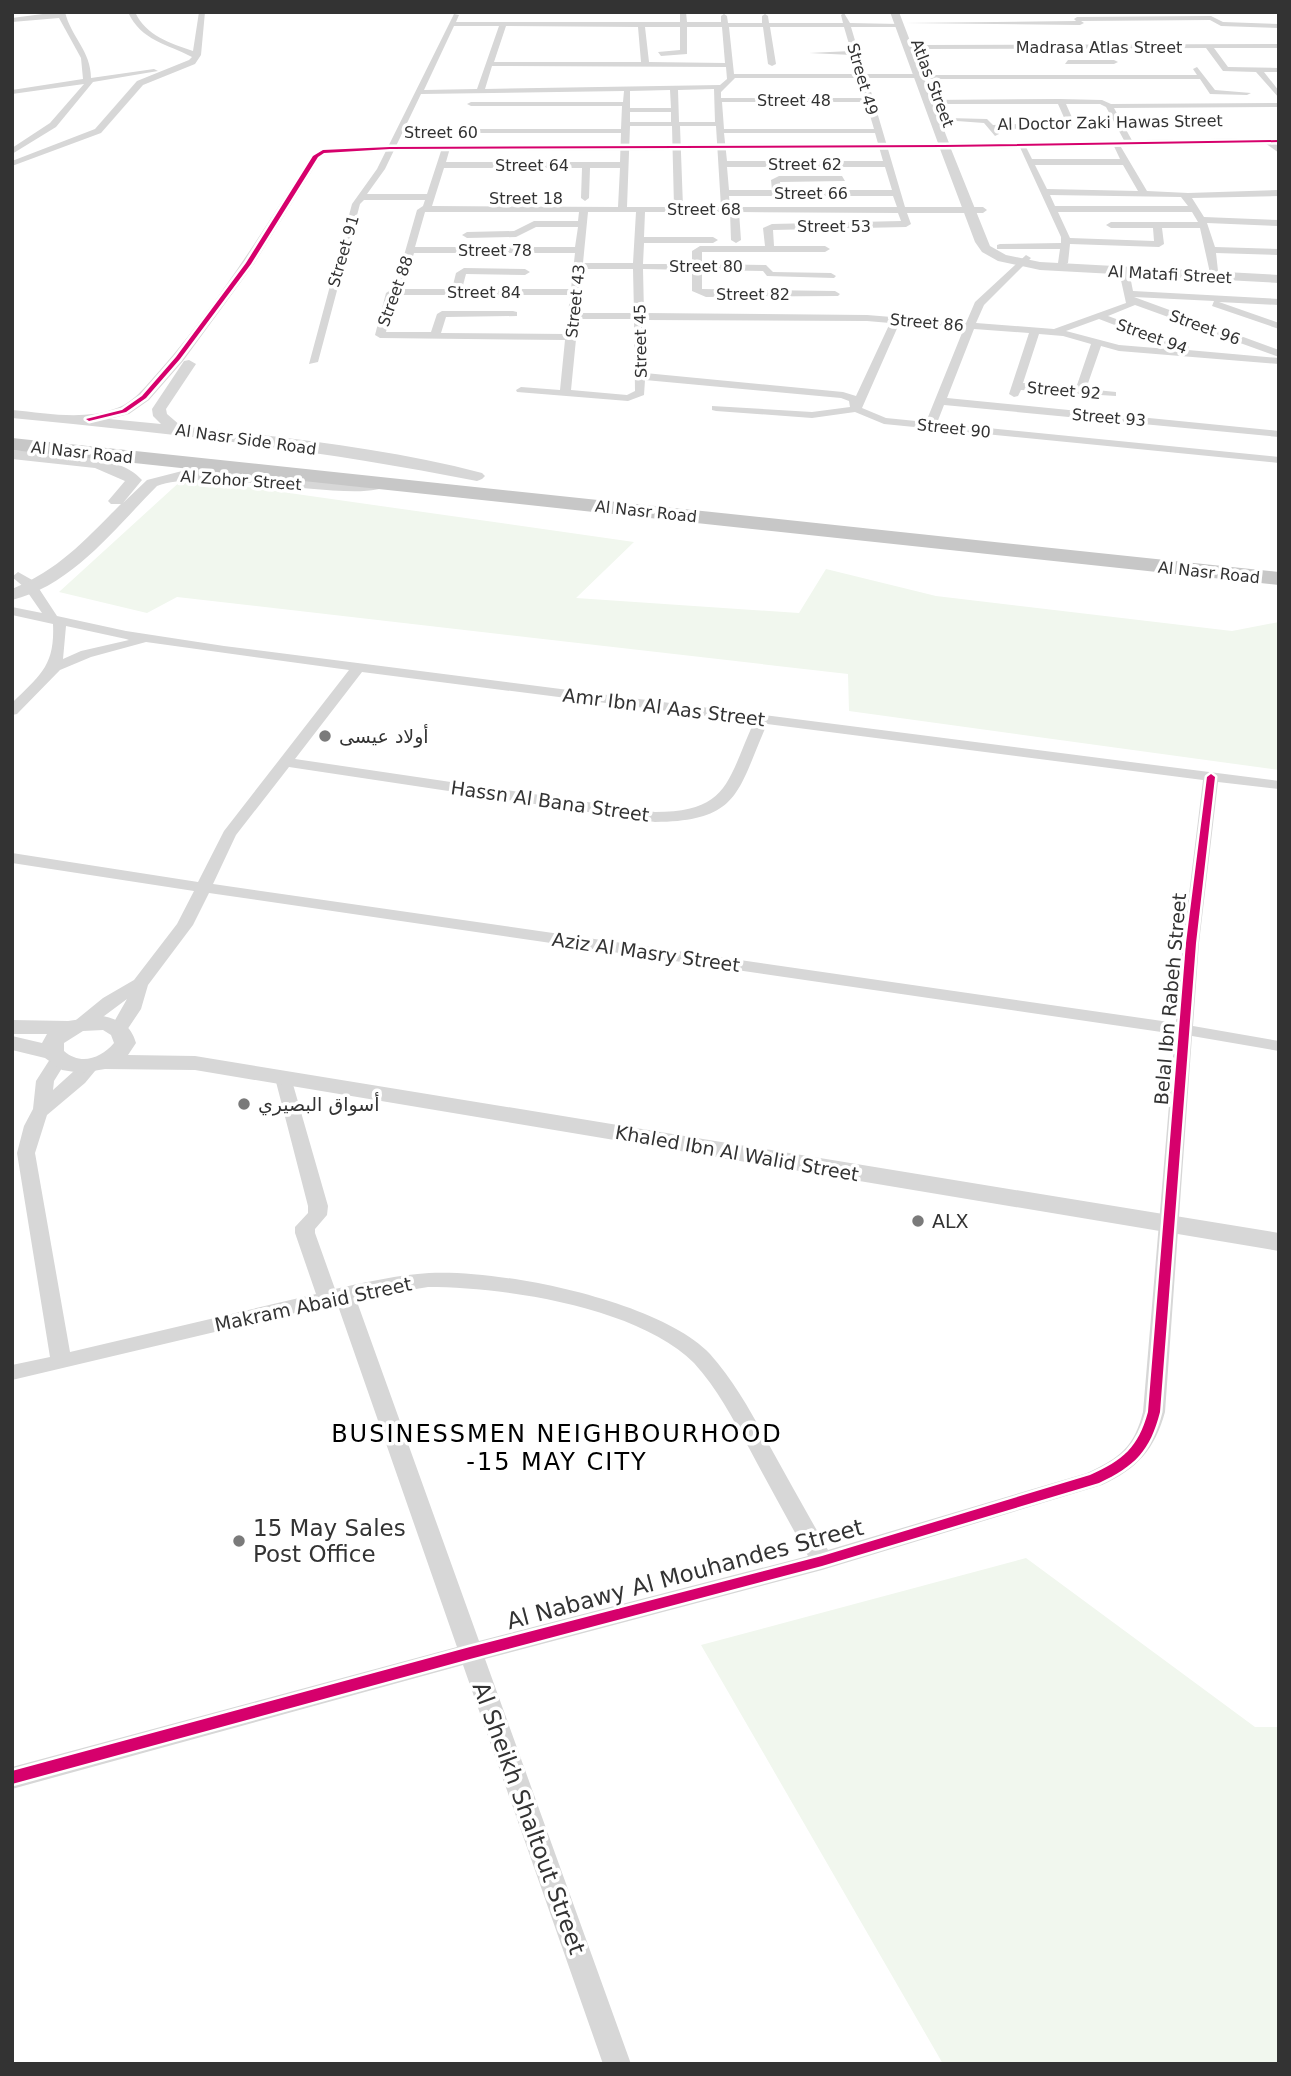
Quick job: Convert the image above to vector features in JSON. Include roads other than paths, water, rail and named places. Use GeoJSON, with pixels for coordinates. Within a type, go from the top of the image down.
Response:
{"type":"FeatureCollection","features":[{"type":"Feature","properties":{"kind":"highway","name":"Al Nasr Road"},"geometry":{"type":"LineString","coordinates":[[12,428],[477,476],[1046,545],[1279,579]]}},
{"type":"Feature","properties":{"kind":"highway","name":"Al Nasr Road"},"geometry":{"type":"LineString","coordinates":[[12,444],[386,484],[1002,540]]}},
{"type":"Feature","properties":{"kind":"highway","name":"Al Nasr Road"},"geometry":{"type":"LineString","coordinates":[[1046,545],[1279,562]]}},
{"type":"Feature","properties":{"kind":"street"},"geometry":{"type":"LineString","coordinates":[[131,12],[138,26],[148,34],[167,45],[197,55]]}},
{"type":"Feature","properties":{"kind":"street"},"geometry":{"type":"LineString","coordinates":[[12,164],[98,131],[143,81],[192,62],[197,55],[202,12]]}},
{"type":"Feature","properties":{"kind":"street","name":"Street 91"},"geometry":{"type":"LineString","coordinates":[[313,362],[332,287],[360,197],[381,169],[457,12]]}},
{"type":"Feature","properties":{"kind":"street"},"geometry":{"type":"LineString","coordinates":[[489,64],[524,80],[563,91],[720,87],[730,81],[723,12]]}},
{"type":"Feature","properties":{"kind":"street","name":"Atlas Street"},"geometry":{"type":"LineString","coordinates":[[894,12],[904,20],[919,47],[927,102],[967,210],[986,249],[1002,258],[1063,265]]}},
{"type":"Feature","properties":{"kind":"street","name":"Street 88"},"geometry":{"type":"LineString","coordinates":[[509,13],[467,118],[441,165],[428,201],[421,210],[399,288],[392,292],[380,335],[571,337]]}},
{"type":"Feature","properties":{"kind":"street"},"geometry":{"type":"LineString","coordinates":[[548,24],[550,13]]}},
{"type":"Feature","properties":{"kind":"street"},"geometry":{"type":"LineString","coordinates":[[608,24],[609,13]]}},
{"type":"Feature","properties":{"kind":"street"},"geometry":{"type":"LineString","coordinates":[[644,54],[683,53],[682,13],[670,13]]}},
{"type":"Feature","properties":{"kind":"street"},"geometry":{"type":"LineString","coordinates":[[772,64],[765,13],[778,13]]}},
{"type":"Feature","properties":{"kind":"street"},"geometry":{"type":"LineString","coordinates":[[831,13],[844,13]]}},
{"type":"Feature","properties":{"kind":"street","name":"Street 49"},"geometry":{"type":"LineString","coordinates":[[844,13],[901,209]]}},
{"type":"Feature","properties":{"kind":"street"},"geometry":{"type":"LineString","coordinates":[[1004,13],[1013,26]]}},
{"type":"Feature","properties":{"kind":"street"},"geometry":{"type":"LineString","coordinates":[[12,20],[62,14],[69,32],[82,47],[89,80],[53,125],[12,152]]}},
{"type":"Feature","properties":{"kind":"street"},"geometry":{"type":"LineString","coordinates":[[451,24],[847,24],[904,20],[943,23],[947,31],[1013,26],[1057,31],[1053,23],[1101,15],[1201,15],[1215,18],[1220,24],[1237,20],[1277,22]]}},
{"type":"Feature","properties":{"kind":"street"},"geometry":{"type":"LineString","coordinates":[[1161,16],[1162,26]]}},
{"type":"Feature","properties":{"kind":"street"},"geometry":{"type":"LineString","coordinates":[[1076,18],[1082,26],[1197,27]]}},
{"type":"Feature","properties":{"kind":"street","name":"Atlas Street"},"geometry":{"type":"LineString","coordinates":[[904,20],[923,74],[940,102],[968,172]]}},
{"type":"Feature","properties":{"kind":"street"},"geometry":{"type":"LineString","coordinates":[[641,24],[645,64]]}},
{"type":"Feature","properties":{"kind":"street"},"geometry":{"type":"LineString","coordinates":[[1241,34],[1279,37]]}},
{"type":"Feature","properties":{"kind":"street"},"geometry":{"type":"LineString","coordinates":[[500,35],[513,35]]}},
{"type":"Feature","properties":{"kind":"street"},"geometry":{"type":"LineString","coordinates":[[629,35],[642,35]]}},
{"type":"Feature","properties":{"kind":"street"},"geometry":{"type":"LineString","coordinates":[[768,35],[782,35]]}},
{"type":"Feature","properties":{"kind":"street"},"geometry":{"type":"LineString","coordinates":[[1115,36],[1123,46]]}},
{"type":"Feature","properties":{"kind":"street"},"geometry":{"type":"LineString","coordinates":[[1137,36],[1145,46]]}},
{"type":"Feature","properties":{"kind":"street"},"geometry":{"type":"LineString","coordinates":[[1159,36],[1167,46]]}},
{"type":"Feature","properties":{"kind":"street"},"geometry":{"type":"LineString","coordinates":[[1180,36],[1189,46]]}},
{"type":"Feature","properties":{"kind":"street"},"geometry":{"type":"LineString","coordinates":[[1089,37],[1096,47]]}},
{"type":"Feature","properties":{"kind":"street"},"geometry":{"type":"LineString","coordinates":[[1209,44],[1279,37]]}},
{"type":"Feature","properties":{"kind":"street"},"geometry":{"type":"LineString","coordinates":[[1062,39],[1068,59]]}},
{"type":"Feature","properties":{"kind":"street"},"geometry":{"type":"LineString","coordinates":[[1209,44],[1273,53],[1266,46]]}},
{"type":"Feature","properties":{"kind":"street"},"geometry":{"type":"LineString","coordinates":[[1209,44],[1240,82]]}},
{"type":"Feature","properties":{"kind":"street","name":"Madrasa Atlas Street"},"geometry":{"type":"LineString","coordinates":[[919,47],[1013,47],[1017,56],[1068,59],[1096,47],[1209,44],[1279,46]]}},
{"type":"Feature","properties":{"kind":"street"},"geometry":{"type":"LineString","coordinates":[[989,47],[993,57]]}},
{"type":"Feature","properties":{"kind":"street"},"geometry":{"type":"LineString","coordinates":[[1105,47],[1115,63]]}},
{"type":"Feature","properties":{"kind":"street"},"geometry":{"type":"LineString","coordinates":[[816,64],[812,49],[855,53]]}},
{"type":"Feature","properties":{"kind":"street"},"geometry":{"type":"LineString","coordinates":[[1068,59],[1115,63]]}},
{"type":"Feature","properties":{"kind":"street"},"geometry":{"type":"LineString","coordinates":[[1027,79],[1023,70],[1068,59],[1115,63],[1173,77],[1204,73]]}},
{"type":"Feature","properties":{"kind":"street"},"geometry":{"type":"LineString","coordinates":[[417,92],[477,92],[524,80],[569,64],[744,64]]}},
{"type":"Feature","properties":{"kind":"street"},"geometry":{"type":"LineString","coordinates":[[560,104],[569,64]]}},
{"type":"Feature","properties":{"kind":"street"},"geometry":{"type":"LineString","coordinates":[[610,91],[613,64]]}},
{"type":"Feature","properties":{"kind":"street"},"geometry":{"type":"LineString","coordinates":[[758,64],[783,64]]}},
{"type":"Feature","properties":{"kind":"street"},"geometry":{"type":"LineString","coordinates":[[848,64],[859,64]]}},
{"type":"Feature","properties":{"kind":"street"},"geometry":{"type":"LineString","coordinates":[[12,92],[182,67]]}},
{"type":"Feature","properties":{"kind":"street"},"geometry":{"type":"LineString","coordinates":[[998,67],[1002,77]]}},
{"type":"Feature","properties":{"kind":"street"},"geometry":{"type":"LineString","coordinates":[[730,76],[923,74],[1027,79],[1160,74],[1196,69],[1204,73],[1210,91],[1278,95]]}},
{"type":"Feature","properties":{"kind":"street"},"geometry":{"type":"LineString","coordinates":[[1216,69],[1279,70]]}},
{"type":"Feature","properties":{"kind":"street"},"geometry":{"type":"LineString","coordinates":[[1258,70],[1278,95]]}},
{"type":"Feature","properties":{"kind":"street"},"geometry":{"type":"LineString","coordinates":[[123,75],[143,81]]}},
{"type":"Feature","properties":{"kind":"street"},"geometry":{"type":"LineString","coordinates":[[1173,77],[1179,87]]}},
{"type":"Feature","properties":{"kind":"street"},"geometry":{"type":"LineString","coordinates":[[505,148],[511,118],[524,80]]}},
{"type":"Feature","properties":{"kind":"street"},"geometry":{"type":"LineString","coordinates":[[674,87],[679,209]]}},
{"type":"Feature","properties":{"kind":"street"},"geometry":{"type":"LineString","coordinates":[[720,87],[718,91],[725,193],[736,240]]}},
{"type":"Feature","properties":{"kind":"street"},"geometry":{"type":"LineString","coordinates":[[852,87],[865,88]]}},
{"type":"Feature","properties":{"kind":"street"},"geometry":{"type":"LineString","coordinates":[[622,209],[627,89]]}},
{"type":"Feature","properties":{"kind":"street"},"geometry":{"type":"LineString","coordinates":[[780,89],[780,100]]}},
{"type":"Feature","properties":{"kind":"street"},"geometry":{"type":"LineString","coordinates":[[1033,92],[1037,101]]}},
{"type":"Feature","properties":{"kind":"street","name":"Street 48"},"geometry":{"type":"LineString","coordinates":[[719,100],[869,100]]}},
{"type":"Feature","properties":{"kind":"street"},"geometry":{"type":"LineString","coordinates":[[927,102],[1095,100],[1110,106],[1188,103],[1279,105]]}},
{"type":"Feature","properties":{"kind":"street"},"geometry":{"type":"LineString","coordinates":[[947,120],[990,121],[994,131],[1070,124],[1060,101]]}},
{"type":"Feature","properties":{"kind":"street"},"geometry":{"type":"LineString","coordinates":[[1005,102],[1011,114]]}},
{"type":"Feature","properties":{"kind":"street"},"geometry":{"type":"LineString","coordinates":[[1188,103],[1197,118]]}},
{"type":"Feature","properties":{"kind":"street"},"geometry":{"type":"LineString","coordinates":[[467,118],[511,118],[560,104],[626,117]]}},
{"type":"Feature","properties":{"kind":"street"},"geometry":{"type":"LineString","coordinates":[[1256,105],[1262,114]]}},
{"type":"Feature","properties":{"kind":"street"},"geometry":{"type":"LineString","coordinates":[[1110,106],[1128,141]]}},
{"type":"Feature","properties":{"kind":"street"},"geometry":{"type":"LineString","coordinates":[[614,116],[675,116],[720,123],[878,131]]}},
{"type":"Feature","properties":{"kind":"street"},"geometry":{"type":"LineString","coordinates":[[467,118],[511,118],[551,131],[626,117],[675,116]]}},
{"type":"Feature","properties":{"kind":"street"},"geometry":{"type":"LineString","coordinates":[[551,131],[553,118]]}},
{"type":"Feature","properties":{"kind":"street"},"geometry":{"type":"LineString","coordinates":[[1019,127],[1030,162],[1053,209],[1066,244],[1063,265]]}},
{"type":"Feature","properties":{"kind":"street","name":"Al Doctor Zaki Hawas Street"},"geometry":{"type":"LineString","coordinates":[[1024,143],[1115,144],[1128,141],[1279,135]]}},
{"type":"Feature","properties":{"kind":"street"},"geometry":{"type":"LineString","coordinates":[[1273,141],[1279,151]]}},
{"type":"Feature","properties":{"kind":"street","name":"Al Doctor Zaki Hawas Street"},"geometry":{"type":"LineString","coordinates":[[943,144],[1273,141]]}},
{"type":"Feature","properties":{"kind":"street","name":"Street 60"},"geometry":{"type":"LineString","coordinates":[[177,430],[160,416],[159,409],[263,250],[316,156],[330,151],[390,148],[722,148],[943,144]]}},
{"type":"Feature","properties":{"kind":"street"},"geometry":{"type":"LineString","coordinates":[[1115,144],[1143,192]]}},
{"type":"Feature","properties":{"kind":"street"},"geometry":{"type":"LineString","coordinates":[[531,165],[535,148]]}},
{"type":"Feature","properties":{"kind":"street"},"geometry":{"type":"LineString","coordinates":[[1030,162],[1125,162]]}},
{"type":"Feature","properties":{"kind":"street","name":"Street 62"},"geometry":{"type":"LineString","coordinates":[[723,164],[888,164]]}},
{"type":"Feature","properties":{"kind":"street"},"geometry":{"type":"LineString","coordinates":[[777,193],[775,180],[779,178],[843,182],[840,164]]}},
{"type":"Feature","properties":{"kind":"street","name":"Street 64"},"geometry":{"type":"LineString","coordinates":[[441,165],[624,165]]}},
{"type":"Feature","properties":{"kind":"street","name":"Street 43"},"geometry":{"type":"LineString","coordinates":[[565,393],[585,204],[586,165]]}},
{"type":"Feature","properties":{"kind":"street"},"geometry":{"type":"LineString","coordinates":[[1045,192],[1176,192],[1185,196],[1279,194]]}},
{"type":"Feature","properties":{"kind":"street","name":"Street 66"},"geometry":{"type":"LineString","coordinates":[[725,193],[897,193]]}},
{"type":"Feature","properties":{"kind":"street"},"geometry":{"type":"LineString","coordinates":[[1185,196],[1204,225],[1213,250],[1213,271]]}},
{"type":"Feature","properties":{"kind":"street"},"geometry":{"type":"LineString","coordinates":[[360,197],[428,201]]}},
{"type":"Feature","properties":{"kind":"street"},"geometry":{"type":"LineString","coordinates":[[978,197],[1000,247],[1158,244],[1157,225]]}},
{"type":"Feature","properties":{"kind":"street","name":"Street 18"},"geometry":{"type":"LineString","coordinates":[[428,201],[520,198]]}},
{"type":"Feature","properties":{"kind":"street","name":"Street 18"},"geometry":{"type":"LineString","coordinates":[[572,198],[585,204],[597,198]]}},
{"type":"Feature","properties":{"kind":"street"},"geometry":{"type":"LineString","coordinates":[[610,198],[622,198]]}},
{"type":"Feature","properties":{"kind":"street","name":"Street 68"},"geometry":{"type":"LineString","coordinates":[[428,201],[473,209],[585,204],[622,209],[967,210],[988,220]]}},
{"type":"Feature","properties":{"kind":"street"},"geometry":{"type":"LineString","coordinates":[[463,250],[473,209]]}},
{"type":"Feature","properties":{"kind":"street","name":"Street 45"},"geometry":{"type":"LineString","coordinates":[[521,390],[632,398],[640,393],[638,266],[641,209]]}},
{"type":"Feature","properties":{"kind":"street","name":"Street 53"},"geometry":{"type":"LineString","coordinates":[[770,244],[768,229],[772,227],[903,226],[906,224],[901,209]]}},
{"type":"Feature","properties":{"kind":"street"},"geometry":{"type":"LineString","coordinates":[[1053,209],[1195,209]]}},
{"type":"Feature","properties":{"kind":"street"},"geometry":{"type":"LineString","coordinates":[[1103,209],[1120,243]]}},
{"type":"Feature","properties":{"kind":"street"},"geometry":{"type":"LineString","coordinates":[[1111,225],[1279,223]]}},
{"type":"Feature","properties":{"kind":"street"},"geometry":{"type":"LineString","coordinates":[[467,235],[516,234],[534,224],[583,224]]}},
{"type":"Feature","properties":{"kind":"street"},"geometry":{"type":"LineString","coordinates":[[1204,225],[1279,234]]}},
{"type":"Feature","properties":{"kind":"street"},"geometry":{"type":"LineString","coordinates":[[821,226],[840,316]]}},
{"type":"Feature","properties":{"kind":"street"},"geometry":{"type":"LineString","coordinates":[[639,240],[736,240],[825,249]]}},
{"type":"Feature","properties":{"kind":"street"},"geometry":{"type":"LineString","coordinates":[[697,266],[699,249],[770,244]]}},
{"type":"Feature","properties":{"kind":"street","name":"Atlas Street"},"geometry":{"type":"LineString","coordinates":[[1000,247],[1024,261]]}},
{"type":"Feature","properties":{"kind":"street","name":"Street 60"},"geometry":{"type":"LineString","coordinates":[[89,419],[107,416],[136,404],[178,358],[263,250]]}},
{"type":"Feature","properties":{"kind":"street","name":"Street 78"},"geometry":{"type":"LineString","coordinates":[[410,250],[580,250]]}},
{"type":"Feature","properties":{"kind":"street"},"geometry":{"type":"LineString","coordinates":[[456,292],[464,271],[525,275],[529,250]]}},
{"type":"Feature","properties":{"kind":"street"},"geometry":{"type":"LineString","coordinates":[[1213,250],[1279,252]]}},
{"type":"Feature","properties":{"kind":"street"},"geometry":{"type":"LineString","coordinates":[[930,426],[979,304],[1024,261]]}},
{"type":"Feature","properties":{"kind":"street","name":"Al Matafi Street"},"geometry":{"type":"LineString","coordinates":[[1063,265],[1279,276]]}},
{"type":"Feature","properties":{"kind":"street","name":"Al Matafi Street"},"geometry":{"type":"LineString","coordinates":[[1063,265],[1124,271],[1279,276]]}},
{"type":"Feature","properties":{"kind":"street","name":"Street 80"},"geometry":{"type":"LineString","coordinates":[[578,266],[759,267],[777,275],[831,276]]}},
{"type":"Feature","properties":{"kind":"street","name":"Street 82"},"geometry":{"type":"LineString","coordinates":[[697,266],[699,293],[835,294]]}},
{"type":"Feature","properties":{"kind":"street"},"geometry":{"type":"LineString","coordinates":[[1052,332],[1124,308],[1131,298],[1124,271]]}},
{"type":"Feature","properties":{"kind":"street","name":"Street 84"},"geometry":{"type":"LineString","coordinates":[[392,292],[576,292]]}},
{"type":"Feature","properties":{"kind":"street"},"geometry":{"type":"LineString","coordinates":[[435,337],[442,314],[512,319],[517,292]]}},
{"type":"Feature","properties":{"kind":"street"},"geometry":{"type":"LineString","coordinates":[[1131,298],[1279,302]]}},
{"type":"Feature","properties":{"kind":"street","name":"Street 96"},"geometry":{"type":"LineString","coordinates":[[1131,298],[1279,354]]}},
{"type":"Feature","properties":{"kind":"street"},"geometry":{"type":"LineString","coordinates":[[1196,298],[1279,326]]}},
{"type":"Feature","properties":{"kind":"street","name":"Street 86"},"geometry":{"type":"LineString","coordinates":[[573,316],[840,316],[1052,332],[1082,336],[1119,348],[1279,362]]}},
{"type":"Feature","properties":{"kind":"street","name":"Street 94"},"geometry":{"type":"LineString","coordinates":[[1100,316],[1209,356]]}},
{"type":"Feature","properties":{"kind":"street"},"geometry":{"type":"LineString","coordinates":[[716,408],[812,415],[856,409],[896,320]]}},
{"type":"Feature","properties":{"kind":"street"},"geometry":{"type":"LineString","coordinates":[[1009,408],[1035,331]]}},
{"type":"Feature","properties":{"kind":"street"},"geometry":{"type":"LineString","coordinates":[[1080,391],[1097,342]]}},
{"type":"Feature","properties":{"kind":"street"},"geometry":{"type":"LineString","coordinates":[[1209,356],[1249,343]]}},
{"type":"Feature","properties":{"kind":"street"},"geometry":{"type":"LineString","coordinates":[[178,358],[194,358]]}},
{"type":"Feature","properties":{"kind":"street","name":"Street 90"},"geometry":{"type":"LineString","coordinates":[[640,376],[843,395],[854,399],[856,409],[884,421],[1279,460]]}},
{"type":"Feature","properties":{"kind":"street","name":"Street 92"},"geometry":{"type":"LineString","coordinates":[[1017,386],[1112,394]]}},
{"type":"Feature","properties":{"kind":"street","name":"Street 93"},"geometry":{"type":"LineString","coordinates":[[940,401],[1057,412],[1174,417],[1279,433]]}},
{"type":"Feature","properties":{"kind":"street"},"geometry":{"type":"LineString","coordinates":[[1049,438],[1057,412]]}},
{"type":"Feature","properties":{"kind":"street","name":"Al Nasr Side Road"},"geometry":{"type":"LineString","coordinates":[[12,414],[89,419],[395,459],[477,476]]}},
{"type":"Feature","properties":{"kind":"street"},"geometry":{"type":"LineString","coordinates":[[1168,449],[1174,417]]}},
{"type":"Feature","properties":{"kind":"street"},"geometry":{"type":"LineString","coordinates":[[12,454],[102,465],[125,472],[134,480],[128,490],[58,558],[15,577]]}},
{"type":"Feature","properties":{"kind":"street","name":"Al Zohor Street"},"geometry":{"type":"LineString","coordinates":[[12,595],[32,588],[64,569],[152,483],[165,477],[196,474],[320,486],[386,484]]}},
{"type":"Feature","properties":{"kind":"street"},"geometry":{"type":"LineString","coordinates":[[15,577],[32,588],[55,619],[60,634],[55,667]]}},
{"type":"Feature","properties":{"kind":"street","name":"Amr Ibn Al Aas Street"},"geometry":{"type":"LineString","coordinates":[[12,611],[148,639],[1279,786]]}},
{"type":"Feature","properties":{"kind":"street"},"geometry":{"type":"LineString","coordinates":[[12,710],[55,667],[86,654],[148,639]]}},
{"type":"Feature","properties":{"kind":"street"},"geometry":{"type":"LineString","coordinates":[[42,1109],[97,1064],[121,1050],[125,1043],[122,1032],[140,984],[185,925],[229,834],[359,667]]}},
{"type":"Feature","properties":{"kind":"street","name":"Hassn Al Bana Street"},"geometry":{"type":"LineString","coordinates":[[285,762],[655,817],[682,817],[708,810],[728,796],[762,720]]}},
{"type":"Feature","properties":{"kind":"street","name":"Belal Ibn Rabeh Street"},"geometry":{"type":"LineString","coordinates":[[1169,1225],[1191,943],[1211,777]]}},
{"type":"Feature","properties":{"kind":"street","name":"Aziz Al Masry Street"},"geometry":{"type":"LineString","coordinates":[[12,858],[1279,1046]]}},
{"type":"Feature","properties":{"kind":"street"},"geometry":{"type":"LineString","coordinates":[[61,1361],[26,1153],[30,1132],[42,1109],[45,1081],[55,1057],[53,1042],[109,1002],[140,984]]}},
{"type":"Feature","properties":{"kind":"street","name":"Khaled Ibn Al Walid Street"},"geometry":{"type":"LineString","coordinates":[[77,1026],[103,1023],[195,1063]]}},
{"type":"Feature","properties":{"kind":"street"},"geometry":{"type":"LineString","coordinates":[[12,1027],[77,1026]]}},
{"type":"Feature","properties":{"kind":"street"},"geometry":{"type":"LineString","coordinates":[[12,1043],[55,1057]]}},
{"type":"Feature","properties":{"kind":"street","name":"Khaled Ibn Al Walid Street"},"geometry":{"type":"LineString","coordinates":[[55,1057],[78,1066],[195,1063],[1279,1242]]}},
{"type":"Feature","properties":{"kind":"street","name":"Al Sheikh Shaltout Street"},"geometry":{"type":"LineString","coordinates":[[284,1079],[318,1206],[317,1215],[305,1227],[305,1233],[336,1296],[470,1653],[617,2064]]}},
{"type":"Feature","properties":{"kind":"street","name":"Al Nabawy Al Mouhandes Street"},"geometry":{"type":"LineString","coordinates":[[12,1778],[470,1653],[822,1561],[1094,1479],[1118,1469],[1143,1445],[1154,1412],[1169,1225]]}},
{"type":"Feature","properties":{"kind":"street","name":"Makram Abaid Street"},"geometry":{"type":"LineString","coordinates":[[12,1373],[336,1296],[428,1280],[471,1280],[569,1297],[653,1324],[670,1333],[702,1359],[732,1398],[822,1561]]}},
{"type":"Feature","properties":{"kind":"place","name":"أولاد عيسى"},"geometry":{"type":"Point","coordinates":[325,736]}},
{"type":"Feature","properties":{"kind":"place","name":"أسواق البصيري"},"geometry":{"type":"Point","coordinates":[244,1104]}},
{"type":"Feature","properties":{"kind":"place","name":"ALX"},"geometry":{"type":"Point","coordinates":[918,1221]}},
{"type":"Feature","properties":{"kind":"place","name":"15 May Sales Post Office"},"geometry":{"type":"Point","coordinates":[239,1541]}},
{"type":"Feature","properties":{"kind":"district","name":"BUSINESSMEN NEIGHBOURHOOD -15 MAY CITY"},"geometry":{"type":"Point","coordinates":[557,1448]}}]}
